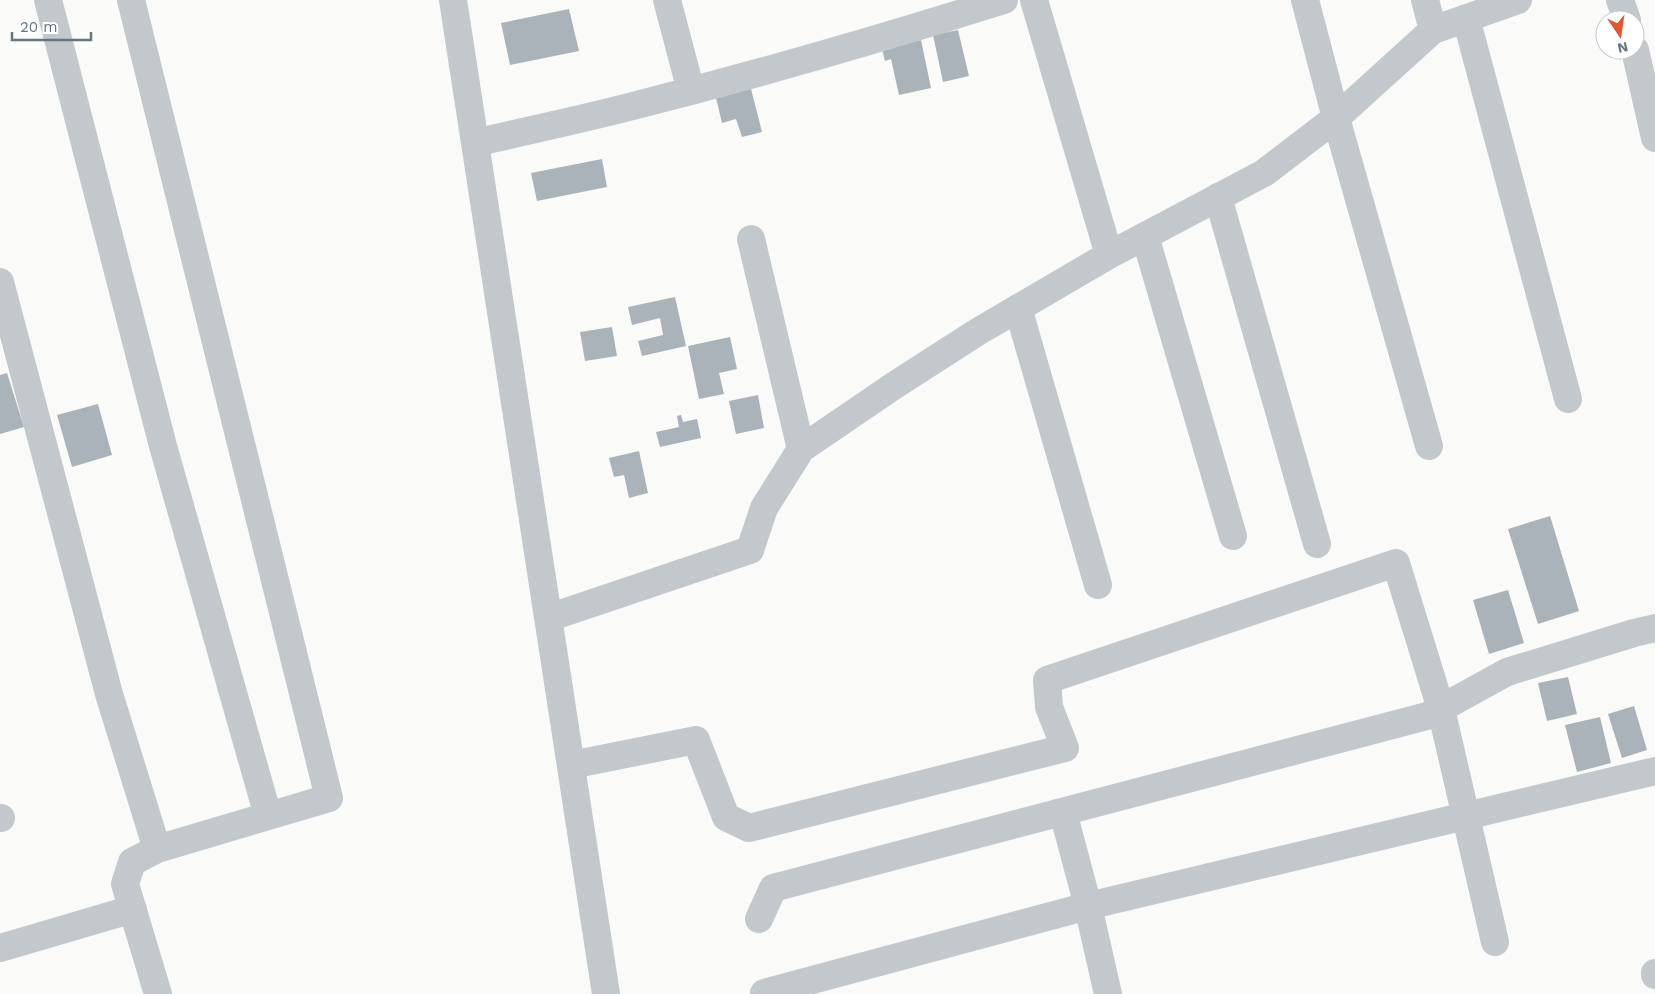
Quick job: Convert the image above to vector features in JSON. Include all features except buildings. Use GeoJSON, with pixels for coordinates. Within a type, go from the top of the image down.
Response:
{"type":"FeatureCollection","features":[{"type":"Feature","properties":{"kind":"street"},"geometry":{"type":"LineString","coordinates":[[48,0],[163,446],[268,816]]}},
{"type":"Feature","properties":{"kind":"street"},"geometry":{"type":"LineString","coordinates":[[131,0],[329,798],[157,849],[132,862],[125,884],[158,994]]}},
{"type":"Feature","properties":{"kind":"street"},"geometry":{"type":"LineString","coordinates":[[452,0],[606,994]]}},
{"type":"Feature","properties":{"kind":"street"},"geometry":{"type":"LineString","coordinates":[[667,0],[691,91]]}},
{"type":"Feature","properties":{"kind":"street"},"geometry":{"type":"LineString","coordinates":[[475,143],[628,108],[691,91],[897,34],[1004,0]]}},
{"type":"Feature","properties":{"kind":"street"},"geometry":{"type":"LineString","coordinates":[[1034,0],[1109,255]]}},
{"type":"Feature","properties":{"kind":"street"},"geometry":{"type":"LineString","coordinates":[[1305,0],[1428,446]]}},
{"type":"Feature","properties":{"kind":"street"},"geometry":{"type":"LineString","coordinates":[[1425,0],[1433,30]]}},
{"type":"Feature","properties":{"kind":"street"},"geometry":{"type":"LineString","coordinates":[[548,618],[750,550],[764,508],[801,450],[895,385],[979,331],[1109,255],[1264,173],[1336,118],[1433,30],[1518,0]]}},
{"type":"Feature","properties":{"kind":"street"},"geometry":{"type":"LineString","coordinates":[[1466,18],[1568,399]]}},
{"type":"Feature","properties":{"kind":"street"},"geometry":{"type":"LineString","coordinates":[[1636,60],[1655,138]]}},
{"type":"Feature","properties":{"kind":"street"},"geometry":{"type":"LineString","coordinates":[[1218,198],[1317,544]]}},
{"type":"Feature","properties":{"kind":"street"},"geometry":{"type":"LineString","coordinates":[[1145,236],[1232,536]]}},
{"type":"Feature","properties":{"kind":"street"},"geometry":{"type":"LineString","coordinates":[[750,239],[801,450]]}},
{"type":"Feature","properties":{"kind":"street"},"geometry":{"type":"LineString","coordinates":[[0,282],[109,694],[157,849]]}},
{"type":"Feature","properties":{"kind":"street"},"geometry":{"type":"LineString","coordinates":[[1018,308],[1098,585]]}},
{"type":"Feature","properties":{"kind":"street"},"geometry":{"type":"LineString","coordinates":[[571,765],[696,740],[726,817],[750,828],[1065,748],[1049,707],[1047,680],[1396,563],[1441,709],[1495,942]]}},
{"type":"Feature","properties":{"kind":"street"},"geometry":{"type":"LineString","coordinates":[[759,919],[773,888],[1427,716],[1507,672],[1655,628]]}},
{"type":"Feature","properties":{"kind":"street"},"geometry":{"type":"LineString","coordinates":[[764,994],[1088,906],[1655,771]]}},
{"type":"Feature","properties":{"kind":"street"},"geometry":{"type":"LineString","coordinates":[[1063,812],[1088,906],[1108,994]]}},
{"type":"Feature","properties":{"kind":"street"},"geometry":{"type":"LineString","coordinates":[[0,948],[133,909]]}}]}
